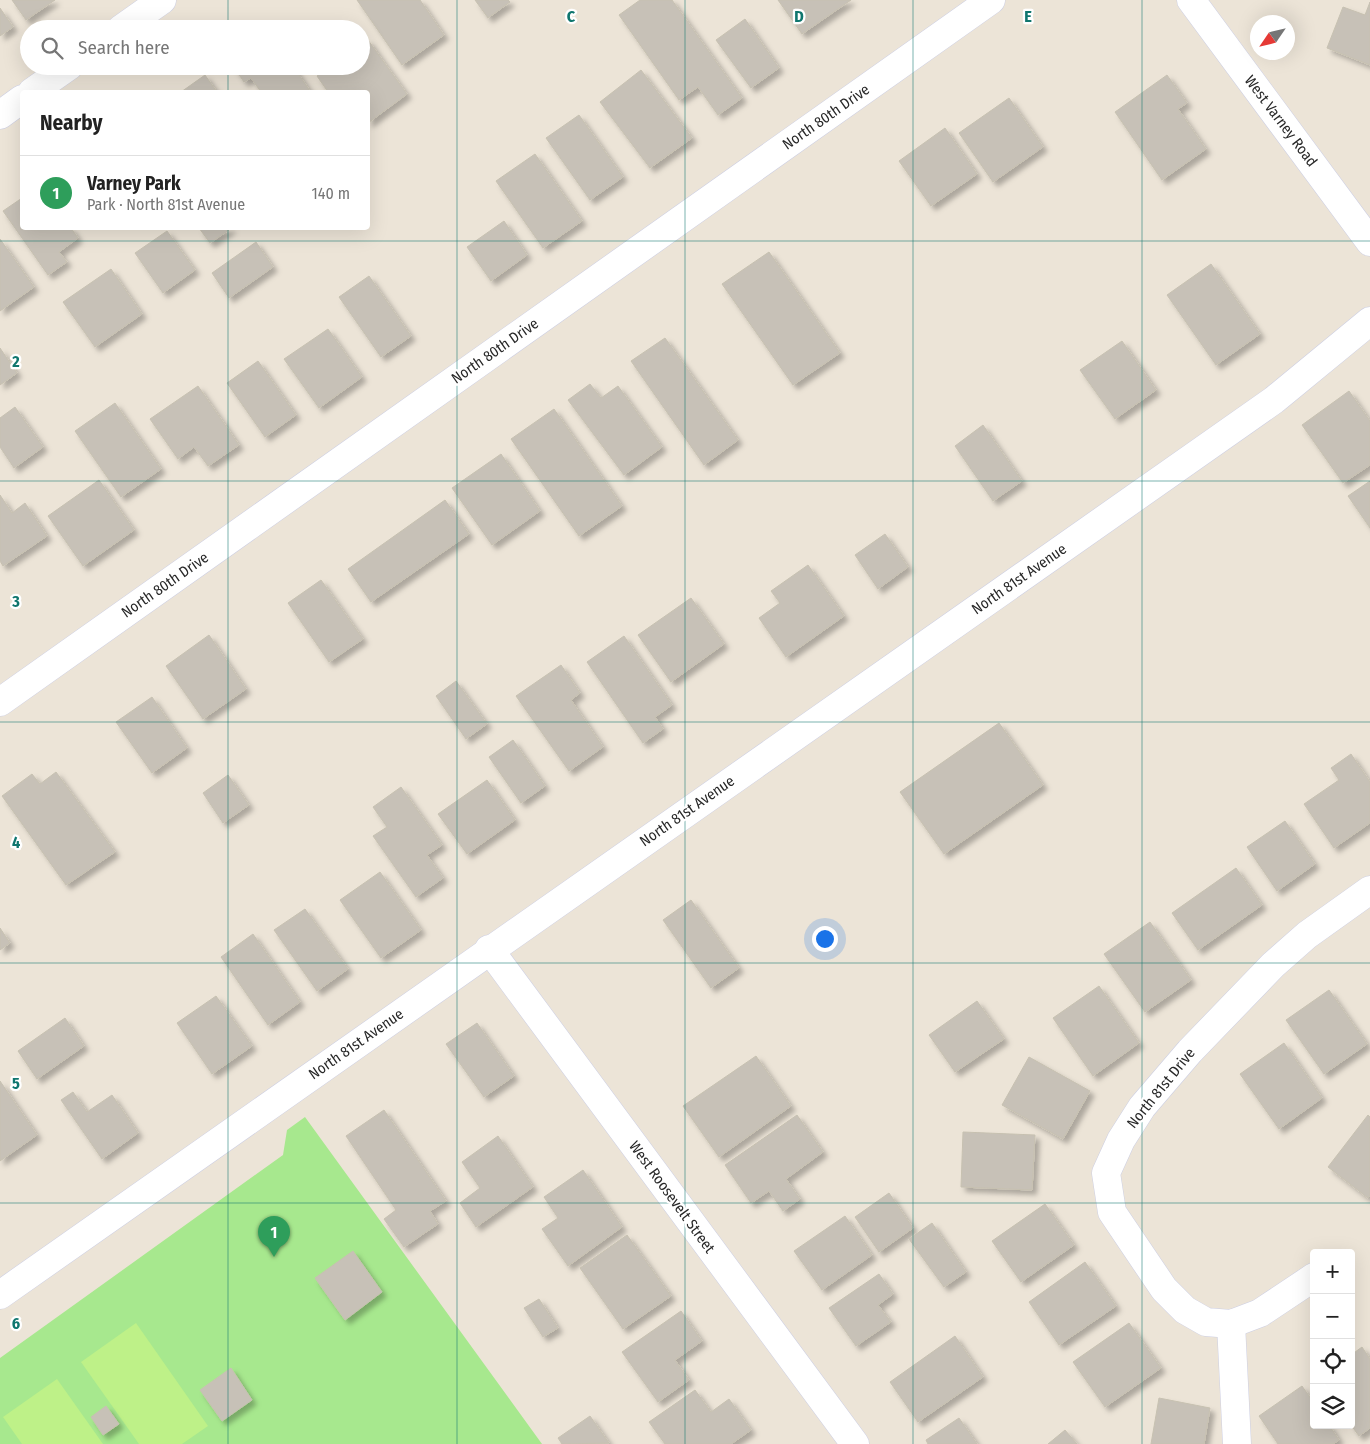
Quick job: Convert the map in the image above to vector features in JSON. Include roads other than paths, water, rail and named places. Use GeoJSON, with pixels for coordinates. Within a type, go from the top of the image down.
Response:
{"type":"FeatureCollection","features":[{"type":"Feature","properties":{"kind":"street"},"geometry":{"type":"LineString","coordinates":[[134,20],[162,0]]}},
{"type":"Feature","properties":{"kind":"street","name":"North 80th Drive"},"geometry":{"type":"LineString","coordinates":[[0,702],[991,0]]}},
{"type":"Feature","properties":{"kind":"street","name":"West Varney Road"},"geometry":{"type":"LineString","coordinates":[[1191,0],[1370,242]]}},
{"type":"Feature","properties":{"kind":"street"},"geometry":{"type":"LineString","coordinates":[[35,90],[56,75]]}},
{"type":"Feature","properties":{"kind":"street"},"geometry":{"type":"LineString","coordinates":[[0,115],[20,100]]}},
{"type":"Feature","properties":{"kind":"street","name":"North 81st Avenue"},"geometry":{"type":"LineString","coordinates":[[0,1295],[1274,400],[1370,321]]}},
{"type":"Feature","properties":{"kind":"street","name":"North 81st Drive"},"geometry":{"type":"LineString","coordinates":[[1310,1280],[1260,1313],[1231,1324],[1206,1322],[1185,1310],[1164,1289],[1112,1212],[1106,1174],[1121,1140],[1142,1107],[1190,1051],[1273,965],[1307,935],[1370,890]]}},
{"type":"Feature","properties":{"kind":"street","name":"West Roosevelt Street"},"geometry":{"type":"LineString","coordinates":[[489,950],[855,1444]]}},
{"type":"Feature","properties":{"kind":"street"},"geometry":{"type":"LineString","coordinates":[[1231,1324],[1237,1444]]}},
{"type":"Feature","properties":{"kind":"place","name":"Varney Park"},"geometry":{"type":"Point","coordinates":[274,1257]}}]}
